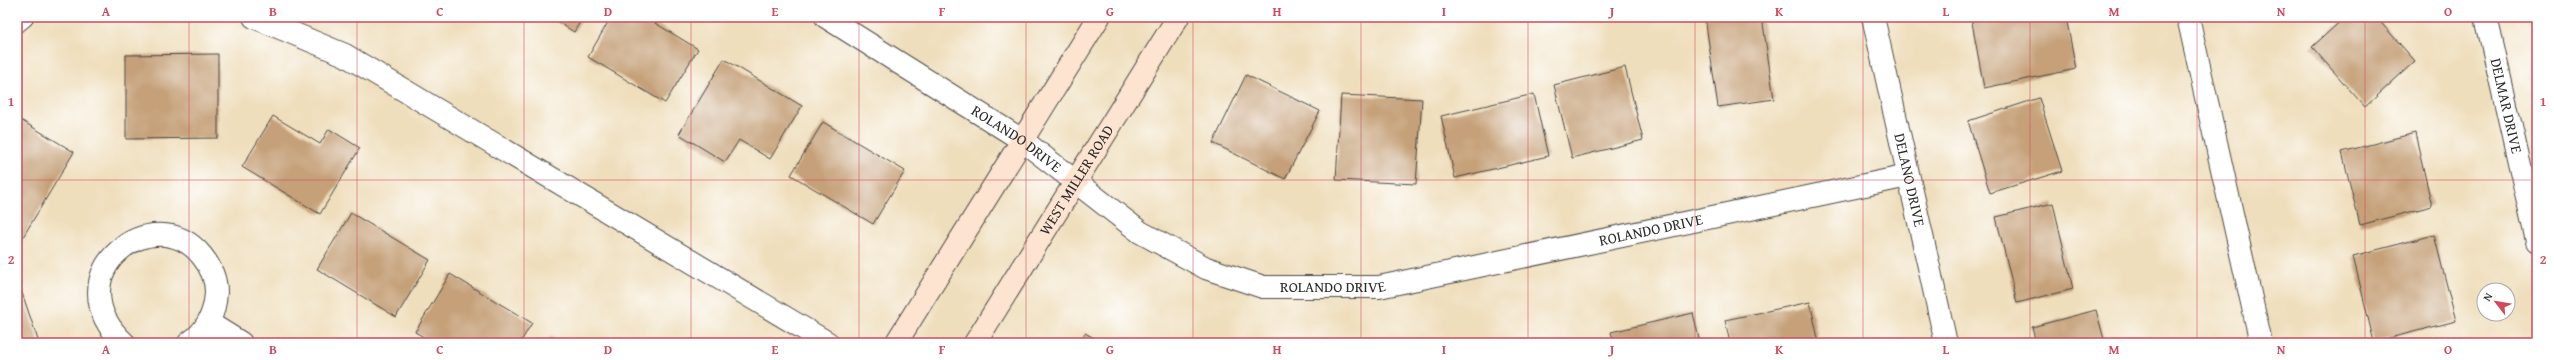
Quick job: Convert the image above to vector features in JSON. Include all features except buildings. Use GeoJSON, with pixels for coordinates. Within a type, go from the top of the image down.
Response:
{"type":"FeatureCollection","features":[{"type":"Feature","properties":{"kind":"main road"},"geometry":{"type":"LineString","coordinates":[[896,343],[1098,17]]}},
{"type":"Feature","properties":{"kind":"main road","name":"WEST MILLER ROAD"},"geometry":{"type":"LineString","coordinates":[[975,343],[1178,17]]}},
{"type":"Feature","properties":{"kind":"street"},"geometry":{"type":"LineString","coordinates":[[17,21],[22,17]]}},
{"type":"Feature","properties":{"kind":"street"},"geometry":{"type":"LineString","coordinates":[[254,17],[345,55],[828,343]]}},
{"type":"Feature","properties":{"kind":"street","name":"ROLANDO DRIVE"},"geometry":{"type":"LineString","coordinates":[[826,17],[1022,140],[1077,180],[1140,232],[1206,268],[1263,287],[1379,287],[1908,176]]}},
{"type":"Feature","properties":{"kind":"street","name":"DELANO DRIVE"},"geometry":{"type":"LineString","coordinates":[[1873,17],[1946,343]]}},
{"type":"Feature","properties":{"kind":"street"},"geometry":{"type":"LineString","coordinates":[[2188,17],[2261,343]]}},
{"type":"Feature","properties":{"kind":"street","name":"DELMAR DRIVE"},"geometry":{"type":"LineString","coordinates":[[2486,17],[2537,241]]}},
{"type":"Feature","properties":{"kind":"street"},"geometry":{"type":"LineString","coordinates":[[124,343],[111,331],[102,314],[99,289],[101,276],[110,259],[124,245],[142,236],[162,235],[181,240],[198,251],[210,266],[216,285],[216,298],[209,323],[189,343]]}},
{"type":"Feature","properties":{"kind":"street"},"geometry":{"type":"LineString","coordinates":[[209,323],[242,343]]}}]}
